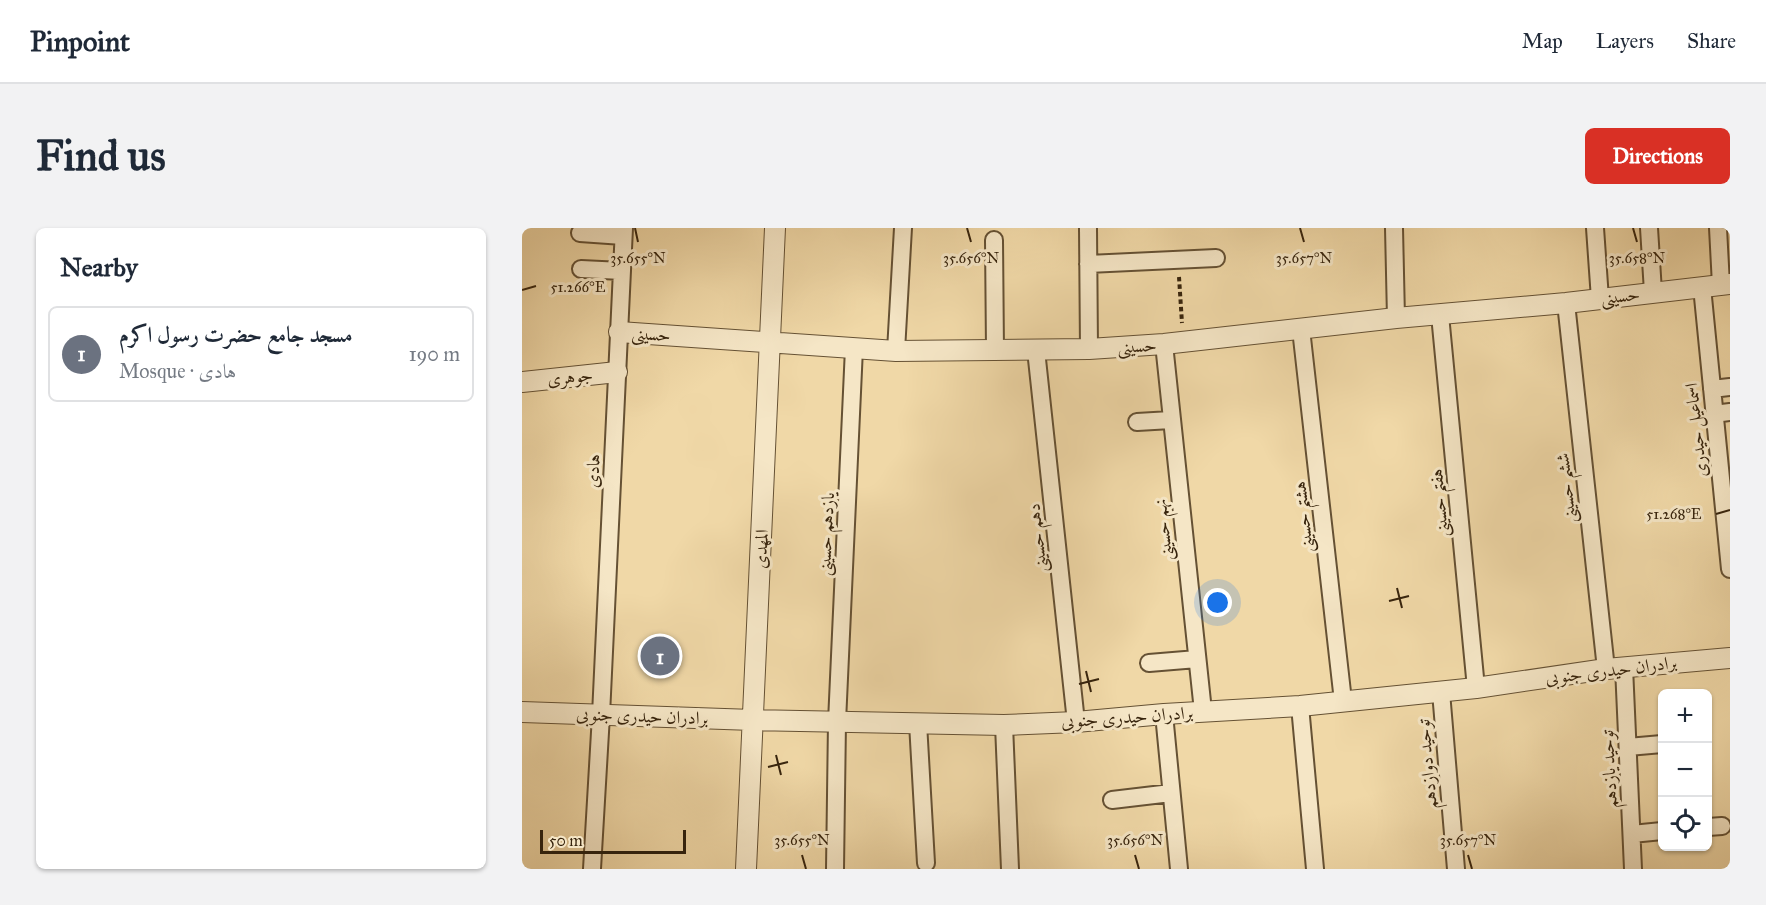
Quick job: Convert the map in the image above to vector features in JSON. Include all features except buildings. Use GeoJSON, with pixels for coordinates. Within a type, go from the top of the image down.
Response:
{"type":"FeatureCollection","features":[{"type":"Feature","properties":{"kind":"street","name":"المهدی"},"geometry":{"type":"LineString","coordinates":[[747,869],[775,228]]}},
{"type":"Feature","properties":{"kind":"street"},"geometry":{"type":"LineString","coordinates":[[896,351],[903,228]]}},
{"type":"Feature","properties":{"kind":"street"},"geometry":{"type":"LineString","coordinates":[[1088,228],[1089,349]]}},
{"type":"Feature","properties":{"kind":"street"},"geometry":{"type":"LineString","coordinates":[[1394,228],[1396,318]]}},
{"type":"Feature","properties":{"kind":"street"},"geometry":{"type":"LineString","coordinates":[[1595,228],[1600,299]]}},
{"type":"Feature","properties":{"kind":"street","name":"حسینی"},"geometry":{"type":"LineString","coordinates":[[1649,228],[1653,292]]}},
{"type":"Feature","properties":{"kind":"street","name":"اسماعیل حیدری"},"geometry":{"type":"LineString","coordinates":[[1718,228],[1718,285],[1712,389],[1722,413],[1730,569]]}},
{"type":"Feature","properties":{"kind":"street"},"geometry":{"type":"LineString","coordinates":[[580,233],[624,232]]}},
{"type":"Feature","properties":{"kind":"street","name":"هادی"},"geometry":{"type":"LineString","coordinates":[[592,869],[624,232]]}},
{"type":"Feature","properties":{"kind":"street"},"geometry":{"type":"LineString","coordinates":[[994,240],[995,350]]}},
{"type":"Feature","properties":{"kind":"street"},"geometry":{"type":"LineString","coordinates":[[1088,264],[1216,258]]}},
{"type":"Feature","properties":{"kind":"street"},"geometry":{"type":"LineString","coordinates":[[581,269],[622,271]]}},
{"type":"Feature","properties":{"kind":"street","name":"حسینی"},"geometry":{"type":"LineString","coordinates":[[619,332],[896,351],[1089,349],[1174,343],[1718,285]]}},
{"type":"Feature","properties":{"kind":"street","name":"ششم حسینی"},"geometry":{"type":"LineString","coordinates":[[1566,303],[1615,668]]}},
{"type":"Feature","properties":{"kind":"street","name":"هفتم حسینی"},"geometry":{"type":"LineString","coordinates":[[1440,315],[1476,688]]}},
{"type":"Feature","properties":{"kind":"street","name":"هشتم حسینی"},"geometry":{"type":"LineString","coordinates":[[1301,329],[1343,701]]}},
{"type":"Feature","properties":{"kind":"street","name":"نهم حسینی"},"geometry":{"type":"LineString","coordinates":[[1174,343],[1171,420],[1203,711]]}},
{"type":"Feature","properties":{"kind":"street","name":"یازدهم حسینی"},"geometry":{"type":"LineString","coordinates":[[835,869],[837,722],[854,348]]}},
{"type":"Feature","properties":{"kind":"street","name":"دهم حسینی"},"geometry":{"type":"LineString","coordinates":[[1036,350],[1076,722]]}},
{"type":"Feature","properties":{"kind":"street","name":"جوهری"},"geometry":{"type":"LineString","coordinates":[[522,382],[617,372]]}},
{"type":"Feature","properties":{"kind":"street"},"geometry":{"type":"LineString","coordinates":[[1712,389],[1730,387]]}},
{"type":"Feature","properties":{"kind":"street"},"geometry":{"type":"LineString","coordinates":[[1137,422],[1171,420]]}},
{"type":"Feature","properties":{"kind":"street","name":"برادران حیدری جنوبی"},"geometry":{"type":"LineString","coordinates":[[522,712],[837,722],[1004,725],[1076,722],[1203,711],[1300,706],[1476,688],[1615,668],[1730,658]]}},
{"type":"Feature","properties":{"kind":"street"},"geometry":{"type":"LineString","coordinates":[[1149,663],[1197,659]]}},
{"type":"Feature","properties":{"kind":"street","name":"توحید یازدهم"},"geometry":{"type":"LineString","coordinates":[[1615,668],[1628,747],[1633,869]]}},
{"type":"Feature","properties":{"kind":"street","name":"توحید دوازدهم"},"geometry":{"type":"LineString","coordinates":[[1441,692],[1456,869]]}},
{"type":"Feature","properties":{"kind":"street"},"geometry":{"type":"LineString","coordinates":[[1300,706],[1315,869]]}},
{"type":"Feature","properties":{"kind":"street"},"geometry":{"type":"LineString","coordinates":[[1164,714],[1179,869]]}},
{"type":"Feature","properties":{"kind":"street"},"geometry":{"type":"LineString","coordinates":[[918,723],[926,863]]}},
{"type":"Feature","properties":{"kind":"street"},"geometry":{"type":"LineString","coordinates":[[1004,725],[1010,869]]}},
{"type":"Feature","properties":{"kind":"street"},"geometry":{"type":"LineString","coordinates":[[1628,747],[1658,744]]}},
{"type":"Feature","properties":{"kind":"street"},"geometry":{"type":"LineString","coordinates":[[1112,800],[1171,793]]}},
{"type":"Feature","properties":{"kind":"street"},"geometry":{"type":"LineString","coordinates":[[1632,834],[1658,831]]}},
{"type":"Feature","properties":{"kind":"path"},"geometry":{"type":"LineString","coordinates":[[1174,343],[1177,260]]}},
{"type":"Feature","properties":{"kind":"place","name":"مسجد جامع حضرت رسول اکرم"},"geometry":{"type":"Point","coordinates":[660,656]}}]}
